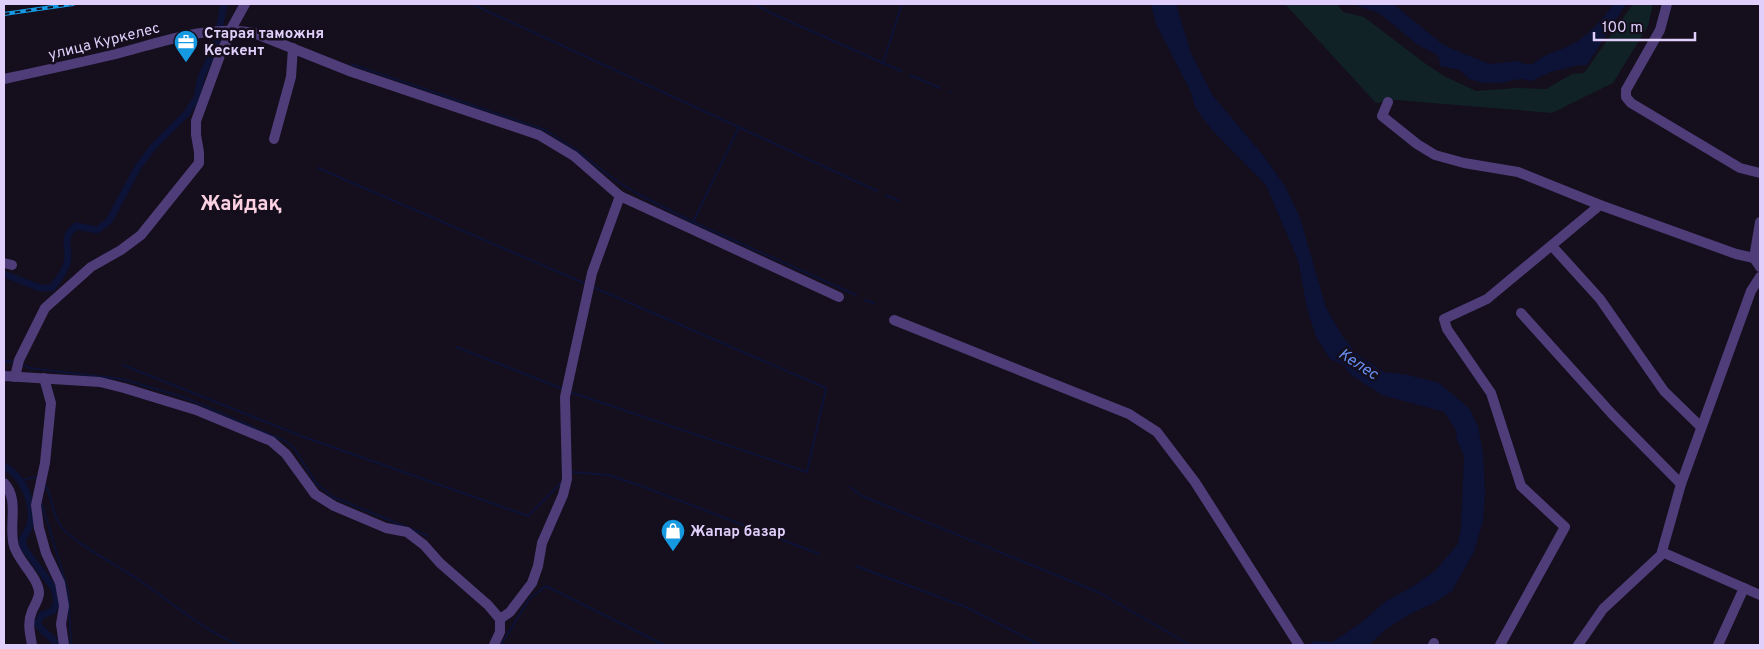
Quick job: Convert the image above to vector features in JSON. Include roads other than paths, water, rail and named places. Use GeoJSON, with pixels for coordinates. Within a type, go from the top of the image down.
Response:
{"type":"FeatureCollection","features":[{"type":"Feature","properties":{"kind":"street"},"geometry":{"type":"LineString","coordinates":[[9,377],[18,363],[45,308],[91,267],[121,250],[141,235],[198,163],[196,121],[228,31],[245,4]]}},
{"type":"Feature","properties":{"kind":"street"},"geometry":{"type":"LineString","coordinates":[[1666,4],[1660,30],[1626,90],[1626,98],[1740,168],[1760,173]]}},
{"type":"Feature","properties":{"kind":"street","name":"улица Куркелес"},"geometry":{"type":"LineString","coordinates":[[4,79],[76,64],[208,31],[254,33],[352,72],[539,135],[574,156],[620,196],[840,298]]}},
{"type":"Feature","properties":{"kind":"street"},"geometry":{"type":"LineString","coordinates":[[274,140],[291,77],[293,48]]}},
{"type":"Feature","properties":{"kind":"street"},"geometry":{"type":"LineString","coordinates":[[1388,102],[1382,116],[1417,144],[1435,155],[1464,163],[1518,172],[1600,205],[1757,263],[1760,222]]}},
{"type":"Feature","properties":{"kind":"street"},"geometry":{"type":"LineString","coordinates":[[500,619],[510,612],[532,583],[538,566],[542,542],[563,495],[567,479],[565,397],[592,273],[620,196]]}},
{"type":"Feature","properties":{"kind":"street"},"geometry":{"type":"LineString","coordinates":[[1500,645],[1566,527],[1521,486],[1491,393],[1447,329],[1444,319],[1487,299],[1600,205]]}},
{"type":"Feature","properties":{"kind":"street"},"geometry":{"type":"LineString","coordinates":[[1552,246],[1600,299],[1664,391],[1701,427]]}},
{"type":"Feature","properties":{"kind":"street"},"geometry":{"type":"LineString","coordinates":[[1578,645],[1603,609],[1662,552],[1681,484],[1701,427],[1754,286],[1760,277]]}},
{"type":"Feature","properties":{"kind":"street"},"geometry":{"type":"LineString","coordinates":[[1521,312],[1612,414],[1681,484]]}},
{"type":"Feature","properties":{"kind":"street"},"geometry":{"type":"LineString","coordinates":[[894,320],[1129,414],[1157,432],[1194,482],[1297,642]]}},
{"type":"Feature","properties":{"kind":"street"},"geometry":{"type":"LineString","coordinates":[[9,377],[100,382],[196,410],[271,441],[286,454],[315,494],[334,506],[386,528],[406,532],[424,545],[440,563],[488,605],[500,619],[500,632],[494,645]]}},
{"type":"Feature","properties":{"kind":"street"},"geometry":{"type":"LineString","coordinates":[[44,378],[51,403],[45,463],[36,505],[39,528],[46,554],[60,583],[64,606],[61,624],[64,645]]}},
{"type":"Feature","properties":{"kind":"street"},"geometry":{"type":"LineString","coordinates":[[4,482],[8,487],[14,509],[11,525],[16,554],[36,583],[39,594],[30,614],[28,624],[32,645]]}},
{"type":"Feature","properties":{"kind":"street"},"geometry":{"type":"LineString","coordinates":[[1662,552],[1760,595]]}},
{"type":"Feature","properties":{"kind":"street"},"geometry":{"type":"LineString","coordinates":[[1718,645],[1744,588]]}},
{"type":"Feature","properties":{"kind":"water","name":"Келес"},"geometry":{"type":"Polygon","coordinates":[[[1151,4],[1176,4],[1191,53],[1213,96],[1263,155],[1285,186],[1300,218],[1326,308],[1343,337],[1357,354],[1384,372],[1408,375],[1439,383],[1469,408],[1478,426],[1483,454],[1485,492],[1483,521],[1474,552],[1452,591],[1386,629],[1369,645],[1308,645],[1313,641],[1332,642],[1361,623],[1386,601],[1412,587],[1435,571],[1458,544],[1461,529],[1464,456],[1457,440],[1456,430],[1444,412],[1382,395],[1351,375],[1344,365],[1330,359],[1316,337],[1307,308],[1298,260],[1266,185],[1211,129],[1195,107],[1191,92],[1156,24],[1151,4]]]}},
{"type":"Feature","properties":{"kind":"water"},"geometry":{"type":"Polygon","coordinates":[[[1352,4],[1393,4],[1441,43],[1490,64],[1518,61],[1525,64],[1533,64],[1544,56],[1583,37],[1597,24],[1613,4],[1626,4],[1587,65],[1579,65],[1551,72],[1531,81],[1522,79],[1501,83],[1483,83],[1469,79],[1460,70],[1440,66],[1439,58],[1434,53],[1418,45],[1379,13],[1352,4]]]}},
{"type":"Feature","properties":{"kind":"waterway"},"geometry":{"type":"LineString","coordinates":[[4,274],[40,288],[52,288],[63,273],[67,263],[67,239],[71,230],[76,226],[97,230],[109,221],[138,167],[154,146],[187,113],[197,98],[201,78],[216,45],[224,4]]}},
{"type":"Feature","properties":{"kind":"waterway"},"geometry":{"type":"LineString","coordinates":[[472,4],[877,191]]}},
{"type":"Feature","properties":{"kind":"waterway"},"geometry":{"type":"LineString","coordinates":[[755,4],[771,13],[901,71]]}},
{"type":"Feature","properties":{"kind":"waterway"},"geometry":{"type":"LineString","coordinates":[[883,63],[902,4]]}},
{"type":"Feature","properties":{"kind":"waterway"},"geometry":{"type":"LineString","coordinates":[[351,64],[545,130],[575,149],[615,180],[693,222],[739,127]]}},
{"type":"Feature","properties":{"kind":"waterway"},"geometry":{"type":"LineString","coordinates":[[910,75],[940,88]]}},
{"type":"Feature","properties":{"kind":"waterway"},"geometry":{"type":"LineString","coordinates":[[318,168],[586,284]]}},
{"type":"Feature","properties":{"kind":"waterway"},"geometry":{"type":"LineString","coordinates":[[886,195],[899,201]]}},
{"type":"Feature","properties":{"kind":"waterway"},"geometry":{"type":"LineString","coordinates":[[693,222],[856,295]]}},
{"type":"Feature","properties":{"kind":"waterway"},"geometry":{"type":"LineString","coordinates":[[570,392],[807,472],[826,388],[593,287]]}},
{"type":"Feature","properties":{"kind":"waterway"},"geometry":{"type":"LineString","coordinates":[[865,300],[874,303]]}},
{"type":"Feature","properties":{"kind":"waterway"},"geometry":{"type":"LineString","coordinates":[[456,347],[563,389]]}},
{"type":"Feature","properties":{"kind":"waterway"},"geometry":{"type":"LineString","coordinates":[[4,361],[14,362]]}},
{"type":"Feature","properties":{"kind":"waterway"},"geometry":{"type":"LineString","coordinates":[[21,363],[29,368],[122,379],[186,398],[285,441],[294,448],[316,483],[333,497],[428,536]]}},
{"type":"Feature","properties":{"kind":"waterway"},"geometry":{"type":"LineString","coordinates":[[123,365],[304,437],[528,516],[561,483]]}},
{"type":"Feature","properties":{"kind":"waterway"},"geometry":{"type":"LineString","coordinates":[[4,466],[17,476],[29,499],[31,517],[30,525],[22,540],[24,548],[55,590],[57,602],[53,611],[42,615],[37,623],[57,645]]}},
{"type":"Feature","properties":{"kind":"waterway"},"geometry":{"type":"LineString","coordinates":[[572,472],[608,475],[819,554]]}},
{"type":"Feature","properties":{"kind":"waterway"},"geometry":{"type":"LineString","coordinates":[[21,481],[34,477],[38,479]]}},
{"type":"Feature","properties":{"kind":"waterway"},"geometry":{"type":"LineString","coordinates":[[44,483],[47,487],[57,520],[66,532],[136,578],[199,623],[239,645]]}},
{"type":"Feature","properties":{"kind":"waterway"},"geometry":{"type":"LineString","coordinates":[[850,487],[862,496],[1098,592],[1190,645]]}},
{"type":"Feature","properties":{"kind":"waterway"},"geometry":{"type":"LineString","coordinates":[[41,501],[68,590],[71,645]]}},
{"type":"Feature","properties":{"kind":"waterway"},"geometry":{"type":"LineString","coordinates":[[856,566],[966,607],[1040,645]]}},
{"type":"Feature","properties":{"kind":"waterway"},"geometry":{"type":"LineString","coordinates":[[501,645],[529,599],[546,586],[664,645]]}},
{"type":"Feature","properties":{"kind":"railway"},"geometry":{"type":"LineString","coordinates":[[4,14],[73,4]]}},
{"type":"Feature","properties":{"kind":"place","name":"Старая таможня Кескент"},"geometry":{"type":"Point","coordinates":[186,63]}},
{"type":"Feature","properties":{"kind":"place","name":"Жапар базар"},"geometry":{"type":"Point","coordinates":[673,552]}},
{"type":"Feature","properties":{"kind":"district","name":"Жайдақ"},"geometry":{"type":"Point","coordinates":[241,203]}}]}
